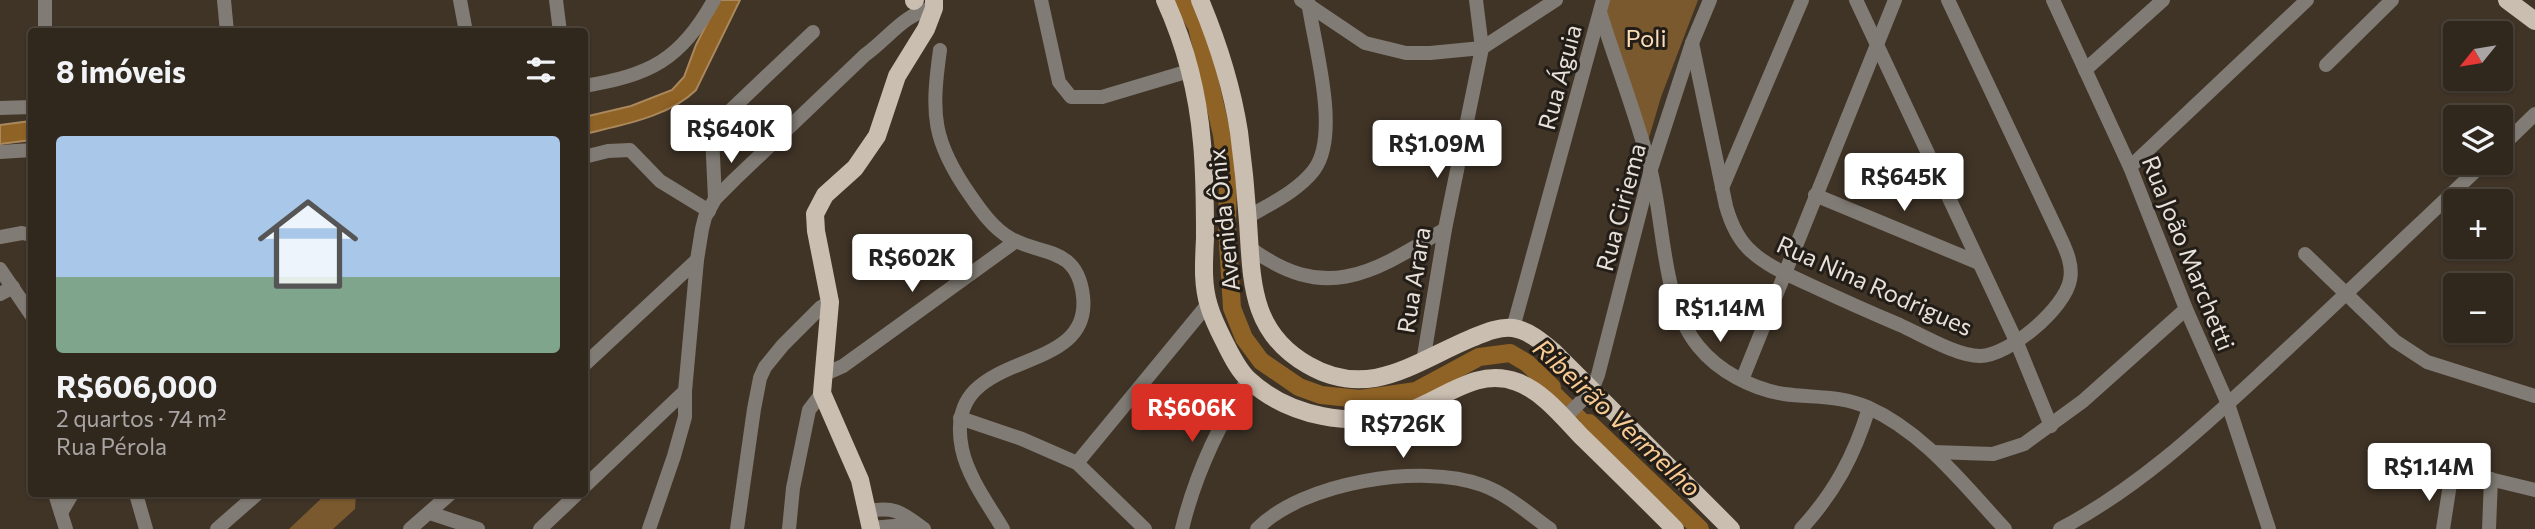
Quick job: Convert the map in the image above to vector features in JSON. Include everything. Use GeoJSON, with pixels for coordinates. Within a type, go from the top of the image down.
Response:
{"type":"FeatureCollection","features":[{"type":"Feature","properties":{"kind":"main road","name":"Avenida Ônix"},"geometry":{"type":"LineString","coordinates":[[1165,0],[1189,71],[1202,143],[1205,281],[1208,304],[1227,346],[1248,379],[1294,407],[1331,417],[1364,420],[1403,413],[1479,379],[1500,378],[1518,382],[1534,391],[1565,417],[1675,529]]}},
{"type":"Feature","properties":{"kind":"main road","name":"Avenida Ônix"},"geometry":{"type":"LineString","coordinates":[[1200,0],[1222,59],[1234,106],[1248,217],[1251,281],[1259,309],[1277,341],[1297,359],[1328,375],[1352,380],[1389,376],[1479,335],[1513,328]]}},
{"type":"Feature","properties":{"kind":"main road"},"geometry":{"type":"LineString","coordinates":[[2507,0],[2535,22]]}},
{"type":"Feature","properties":{"kind":"main road"},"geometry":{"type":"LineString","coordinates":[[876,522],[822,393],[830,302],[814,223],[817,208],[825,195],[855,167],[873,143],[897,76],[926,29],[934,4]]}},
{"type":"Feature","properties":{"kind":"main road"},"geometry":{"type":"LineString","coordinates":[[1513,328],[1544,343],[1590,392],[1731,529]]}},
{"type":"Feature","properties":{"kind":"main road"},"geometry":{"type":"LineString","coordinates":[[825,374],[866,469],[876,522]]}},
{"type":"Feature","properties":{"kind":"street"},"geometry":{"type":"LineString","coordinates":[[45,0],[45,28]]}},
{"type":"Feature","properties":{"kind":"street"},"geometry":{"type":"LineString","coordinates":[[224,0],[227,28]]}},
{"type":"Feature","properties":{"kind":"street"},"geometry":{"type":"LineString","coordinates":[[460,0],[465,28]]}},
{"type":"Feature","properties":{"kind":"street"},"geometry":{"type":"LineString","coordinates":[[556,0],[560,28]]}},
{"type":"Feature","properties":{"kind":"street"},"geometry":{"type":"LineString","coordinates":[[588,85],[627,77],[663,61],[694,33],[714,0]]}},
{"type":"Feature","properties":{"kind":"street"},"geometry":{"type":"LineString","coordinates":[[904,21],[915,0]]}},
{"type":"Feature","properties":{"kind":"street"},"geometry":{"type":"LineString","coordinates":[[1041,0],[1059,82],[1068,96],[1080,99],[1102,97],[1189,71]]}},
{"type":"Feature","properties":{"kind":"street","name":"Rua Arara"},"geometry":{"type":"LineString","coordinates":[[1423,362],[1445,229],[1482,48],[1476,0]]}},
{"type":"Feature","properties":{"kind":"street"},"geometry":{"type":"LineString","coordinates":[[1306,2],[1365,43],[1388,50],[1430,53],[1482,48],[1556,0]]}},
{"type":"Feature","properties":{"kind":"street","name":"Rua Ciriema"},"geometry":{"type":"LineString","coordinates":[[1565,417],[1590,392],[1609,339],[1650,169],[1692,43],[1710,0]]}},
{"type":"Feature","properties":{"kind":"street"},"geometry":{"type":"LineString","coordinates":[[1722,188],[1802,0]]}},
{"type":"Feature","properties":{"kind":"street"},"geometry":{"type":"LineString","coordinates":[[1856,0],[2017,343],[2051,426]]}},
{"type":"Feature","properties":{"kind":"street"},"geometry":{"type":"LineString","coordinates":[[1742,380],[1783,272],[1895,0]]}},
{"type":"Feature","properties":{"kind":"street","name":"Rua Nina Rodrigues"},"geometry":{"type":"LineString","coordinates":[[1692,43],[1731,222],[1739,238],[1754,255],[1783,272],[1965,353],[1991,355],[2017,343],[2064,297],[2070,283],[2071,268],[2061,239],[1948,0]]}},
{"type":"Feature","properties":{"kind":"street","name":"Rua João Marchetti"},"geometry":{"type":"LineString","coordinates":[[2053,0],[2130,167],[2186,309],[2228,404],[2269,529]]}},
{"type":"Feature","properties":{"kind":"street"},"geometry":{"type":"LineString","coordinates":[[2085,70],[2163,0]]}},
{"type":"Feature","properties":{"kind":"street"},"geometry":{"type":"LineString","coordinates":[[2130,167],[2307,0]]}},
{"type":"Feature","properties":{"kind":"street"},"geometry":{"type":"LineString","coordinates":[[2326,65],[2392,0]]}},
{"type":"Feature","properties":{"kind":"street"},"geometry":{"type":"LineString","coordinates":[[1248,217],[1305,180],[1323,153],[1327,124],[1306,2]]}},
{"type":"Feature","properties":{"kind":"street"},"geometry":{"type":"LineString","coordinates":[[712,205],[865,55],[881,44],[904,21],[934,4]]}},
{"type":"Feature","properties":{"kind":"street"},"geometry":{"type":"LineString","coordinates":[[1601,6],[1650,169],[1674,295],[1696,344],[1707,356],[1742,380],[1770,391],[1830,396],[1851,401],[1903,427],[1933,453],[2005,529]]}},
{"type":"Feature","properties":{"kind":"street","name":"Rua Águia"},"geometry":{"type":"LineString","coordinates":[[1513,328],[1601,6]]}},
{"type":"Feature","properties":{"kind":"street"},"geometry":{"type":"LineString","coordinates":[[649,529],[681,437],[685,417],[697,260],[702,229],[712,205],[714,126],[813,32]]}},
{"type":"Feature","properties":{"kind":"street"},"geometry":{"type":"LineString","coordinates":[[940,50],[934,93],[935,118],[944,149],[958,178],[999,230],[1016,241],[1055,253],[1072,268],[1083,295],[1081,319],[1072,335],[1060,345],[984,381],[968,397],[960,418],[962,449],[967,463],[1003,529]]}},
{"type":"Feature","properties":{"kind":"street"},"geometry":{"type":"LineString","coordinates":[[0,108],[28,107]]}},
{"type":"Feature","properties":{"kind":"street"},"geometry":{"type":"LineString","coordinates":[[2513,135],[2535,114]]}},
{"type":"Feature","properties":{"kind":"street"},"geometry":{"type":"LineString","coordinates":[[0,152],[28,150]]}},
{"type":"Feature","properties":{"kind":"street"},"geometry":{"type":"LineString","coordinates":[[588,157],[608,151],[630,150],[660,181],[712,205]]}},
{"type":"Feature","properties":{"kind":"street"},"geometry":{"type":"LineString","coordinates":[[2060,529],[2129,487],[2228,404],[2471,175]]}},
{"type":"Feature","properties":{"kind":"street"},"geometry":{"type":"LineString","coordinates":[[1815,195],[1979,263]]}},
{"type":"Feature","properties":{"kind":"street"},"geometry":{"type":"LineString","coordinates":[[1249,247],[1269,261],[1302,274],[1342,277],[1383,266],[1445,229]]}},
{"type":"Feature","properties":{"kind":"street"},"geometry":{"type":"LineString","coordinates":[[0,237],[28,234]]}},
{"type":"Feature","properties":{"kind":"street"},"geometry":{"type":"LineString","coordinates":[[825,374],[843,366],[1016,241]]}},
{"type":"Feature","properties":{"kind":"street"},"geometry":{"type":"LineString","coordinates":[[2305,254],[2395,341],[2427,362],[2535,396]]}},
{"type":"Feature","properties":{"kind":"street"},"geometry":{"type":"LineString","coordinates":[[588,361],[697,260]]}},
{"type":"Feature","properties":{"kind":"street"},"geometry":{"type":"LineString","coordinates":[[0,269],[7,290],[28,312]]}},
{"type":"Feature","properties":{"kind":"street"},"geometry":{"type":"LineString","coordinates":[[737,529],[760,378],[765,367],[783,345],[821,307],[830,302]]}},
{"type":"Feature","properties":{"kind":"street"},"geometry":{"type":"LineString","coordinates":[[1077,463],[1208,304]]}},
{"type":"Feature","properties":{"kind":"street"},"geometry":{"type":"LineString","coordinates":[[1933,453],[1973,455],[2001,452],[2024,444],[2083,401],[2186,309]]}},
{"type":"Feature","properties":{"kind":"street"},"geometry":{"type":"LineString","coordinates":[[1182,529],[1193,490],[1212,443],[1248,379]]}},
{"type":"Feature","properties":{"kind":"street"},"geometry":{"type":"LineString","coordinates":[[588,482],[685,391]]}},
{"type":"Feature","properties":{"kind":"street"},"geometry":{"type":"LineString","coordinates":[[789,529],[793,488],[810,410],[822,393]]}},
{"type":"Feature","properties":{"kind":"street"},"geometry":{"type":"LineString","coordinates":[[1801,529],[1845,471],[1869,408]]}},
{"type":"Feature","properties":{"kind":"street"},"geometry":{"type":"LineString","coordinates":[[960,418],[1022,439],[1077,463],[1145,529]]}},
{"type":"Feature","properties":{"kind":"street"},"geometry":{"type":"LineString","coordinates":[[2443,529],[2451,484],[2454,479],[2464,474],[2535,489]]}},
{"type":"Feature","properties":{"kind":"street"},"geometry":{"type":"LineString","coordinates":[[1257,529],[1283,507],[1321,491],[1372,481],[1433,476],[1462,480],[1495,491],[1548,528]]}},
{"type":"Feature","properties":{"kind":"street"},"geometry":{"type":"LineString","coordinates":[[2489,529],[2491,479]]}},
{"type":"Feature","properties":{"kind":"street"},"geometry":{"type":"LineString","coordinates":[[56,497],[66,529]]}},
{"type":"Feature","properties":{"kind":"street"},"geometry":{"type":"LineString","coordinates":[[61,513],[70,497]]}},
{"type":"Feature","properties":{"kind":"street"},"geometry":{"type":"LineString","coordinates":[[137,497],[146,529]]}},
{"type":"Feature","properties":{"kind":"street"},"geometry":{"type":"LineString","coordinates":[[217,529],[254,497]]}},
{"type":"Feature","properties":{"kind":"street"},"geometry":{"type":"LineString","coordinates":[[410,529],[429,519],[447,497]]}},
{"type":"Feature","properties":{"kind":"street"},"geometry":{"type":"LineString","coordinates":[[540,529],[574,497]]}},
{"type":"Feature","properties":{"kind":"street"},"geometry":{"type":"LineString","coordinates":[[429,519],[478,529]]}},
{"type":"Feature","properties":{"kind":"street"},"geometry":{"type":"LineString","coordinates":[[876,522],[920,526]]}},
{"type":"Feature","properties":{"kind":"green space","name":"Poli"},"geometry":{"type":"Polygon","coordinates":[[[1604,0],[1698,0],[1661,97],[1648,141],[1600,12],[1604,0]]]}},
{"type":"Feature","properties":{"kind":"green space"},"geometry":{"type":"Polygon","coordinates":[[[323,497],[356,497],[355,509],[333,529],[289,529],[323,497]]]}},
{"type":"Feature","properties":{"kind":"shaded area"},"geometry":{"type":"Polygon","coordinates":[[[719,0],[740,0],[696,90],[659,113],[588,133],[588,116],[631,106],[672,90],[684,77],[696,45],[719,0]]]}},
{"type":"Feature","properties":{"kind":"shaded area"},"geometry":{"type":"Polygon","coordinates":[[[28,121],[28,140],[0,144],[0,125],[28,121]]]}},
{"type":"Feature","properties":{"kind":"waterway","name":"Ribeirão Vermelho"},"geometry":{"type":"LineString","coordinates":[[1182,0],[1197,27],[1222,135],[1228,181],[1227,227],[1232,308],[1244,338],[1261,361],[1299,387],[1321,395],[1360,399],[1416,391],[1479,357],[1510,353],[1527,363],[1552,387]]}},
{"type":"Feature","properties":{"kind":"waterway","name":"Ribeirão Vermelho"},"geometry":{"type":"LineString","coordinates":[[1552,387],[1589,423]]}},
{"type":"Feature","properties":{"kind":"waterway","name":"Ribeirão Vermelho"},"geometry":{"type":"LineString","coordinates":[[1589,423],[1700,529]]}}]}
